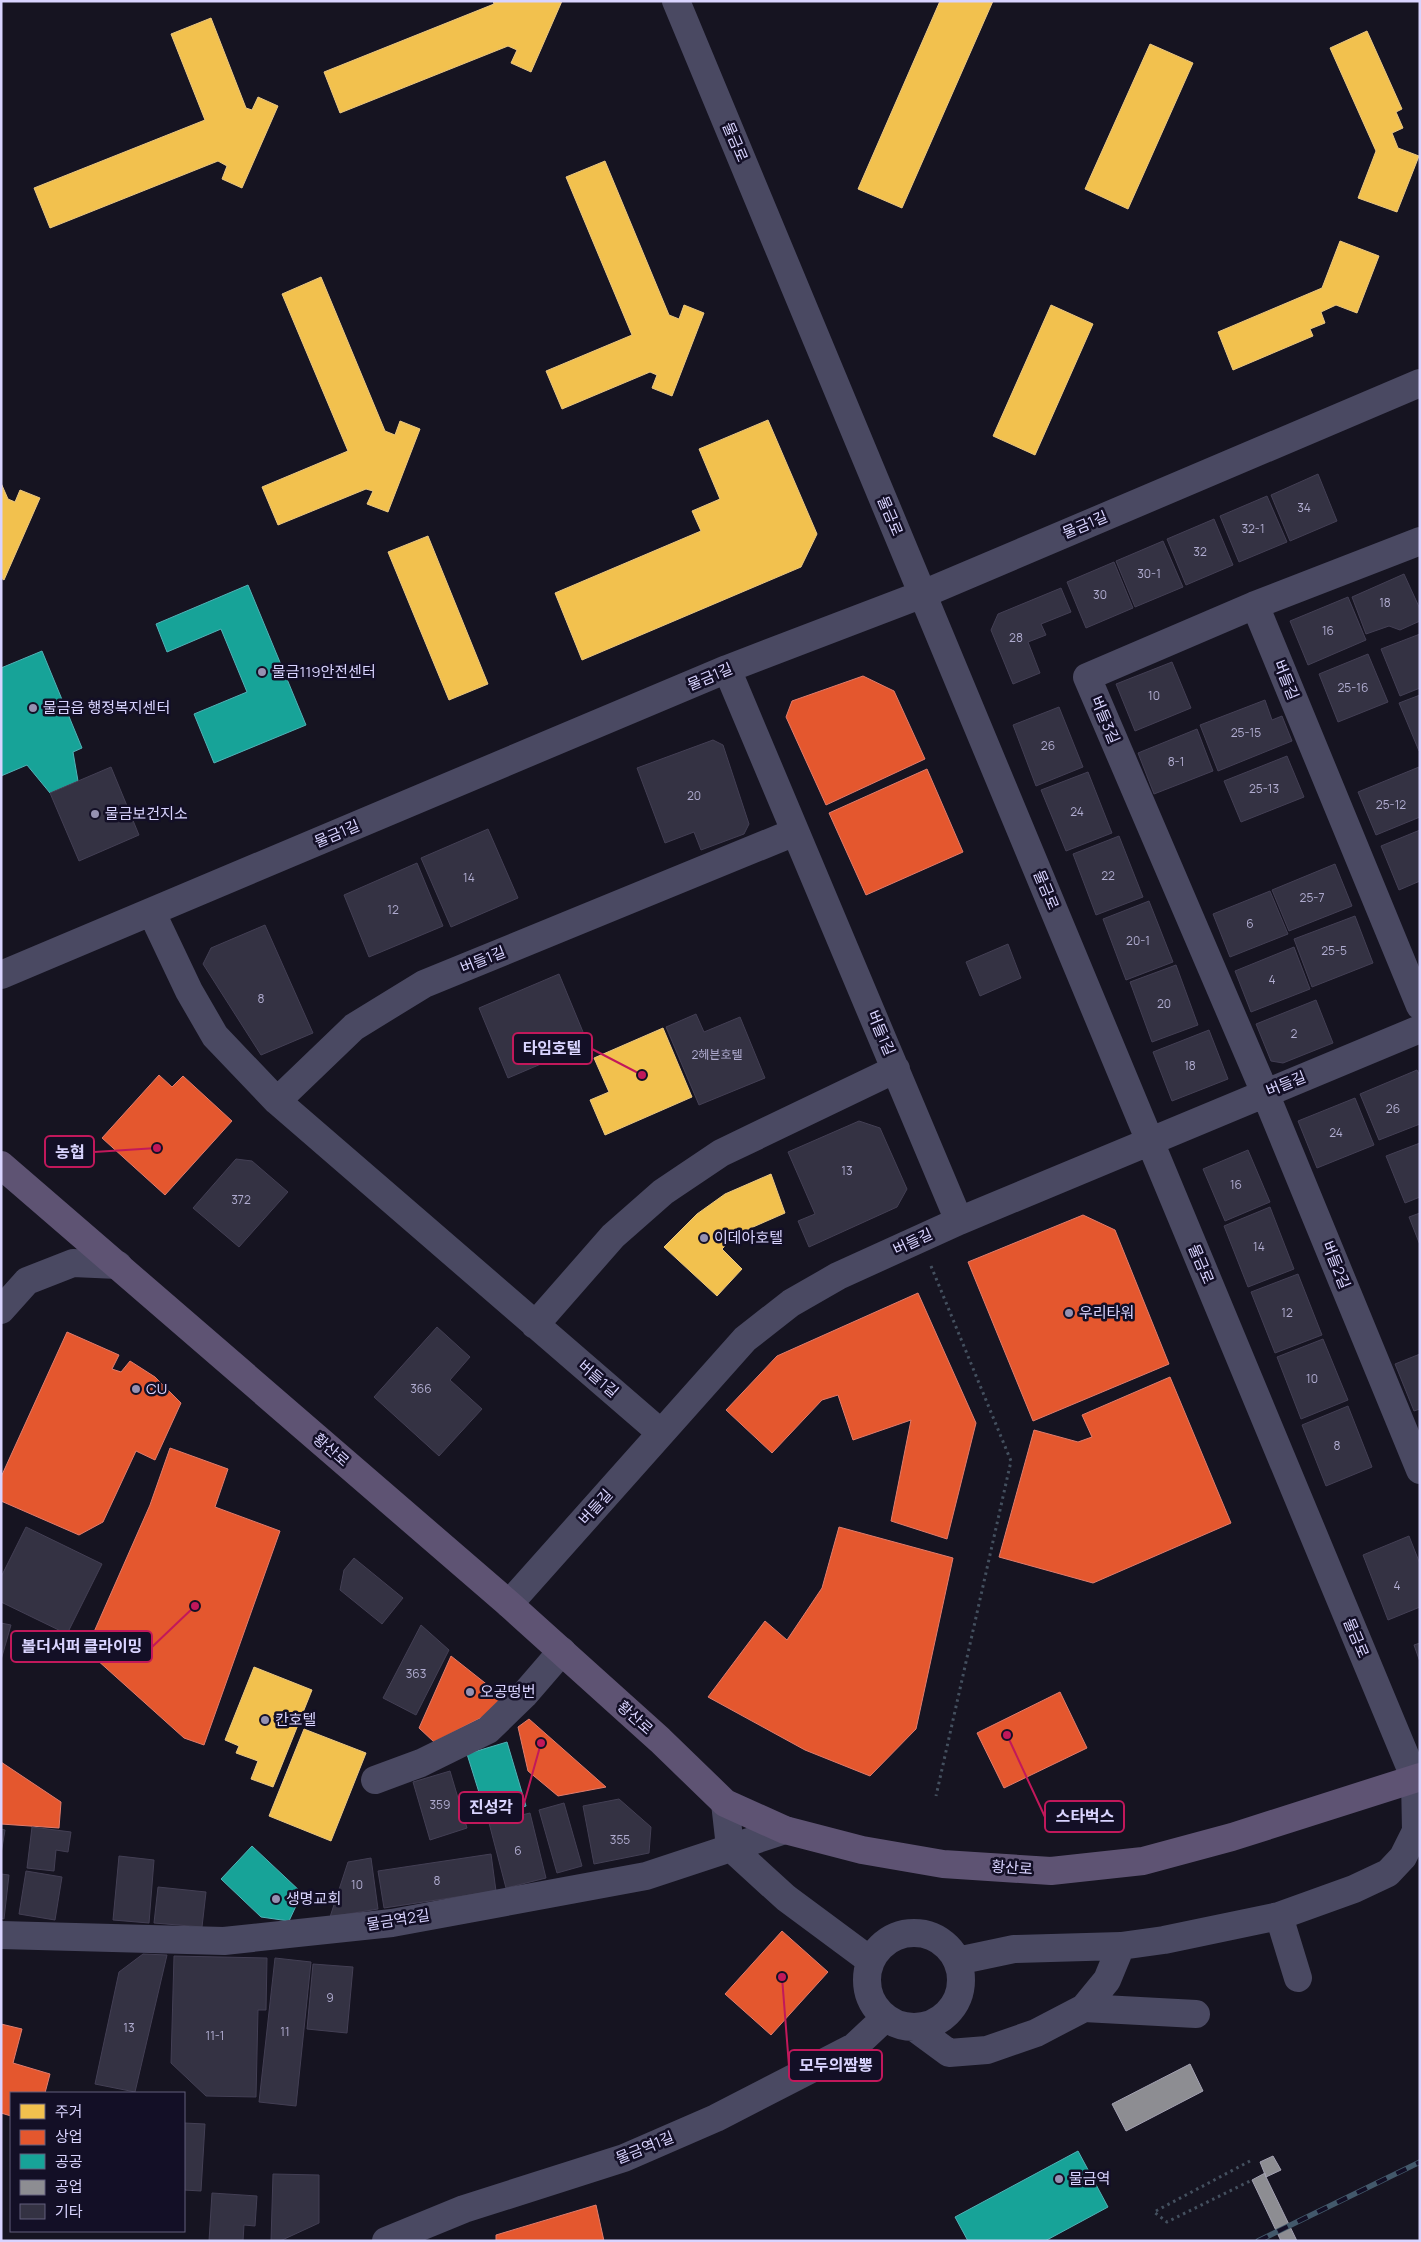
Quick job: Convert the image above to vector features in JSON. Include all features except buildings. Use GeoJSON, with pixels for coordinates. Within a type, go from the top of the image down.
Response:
{"type":"FeatureCollection","features":[{"type":"Feature","properties":{"kind":"main road","name":"황산로"},"geometry":{"type":"LineString","coordinates":[[1,1165],[509,1604],[660,1740],[725,1803],[785,1830],[862,1850],[943,1864],[1051,1871],[1143,1861],[1232,1837],[1417,1778]]}},
{"type":"Feature","properties":{"kind":"street","name":"물금로"},"geometry":{"type":"LineString","coordinates":[[676,1],[1417,1778]]}},
{"type":"Feature","properties":{"kind":"street","name":"물금1길"},"geometry":{"type":"LineString","coordinates":[[1,975],[152,913],[727,669],[923,594],[1420,383]]}},
{"type":"Feature","properties":{"kind":"street","name":"버들3길"},"geometry":{"type":"LineString","coordinates":[[1265,1092],[1087,677],[1255,605],[1419,542]]}},
{"type":"Feature","properties":{"kind":"street","name":"버들길"},"geometry":{"type":"LineString","coordinates":[[1255,605],[1420,1006]]}},
{"type":"Feature","properties":{"kind":"street"},"geometry":{"type":"LineString","coordinates":[[727,669],[795,832]]}},
{"type":"Feature","properties":{"kind":"street","name":"버들1길"},"geometry":{"type":"LineString","coordinates":[[661,1433],[277,1101],[354,1027],[424,984],[795,832],[959,1221]]}},
{"type":"Feature","properties":{"kind":"street"},"geometry":{"type":"LineString","coordinates":[[152,913],[190,991],[215,1036],[277,1101]]}},
{"type":"Feature","properties":{"kind":"street","name":"버들길"},"geometry":{"type":"LineString","coordinates":[[509,1604],[745,1339],[791,1303],[838,1276],[959,1221],[1420,1029]]}},
{"type":"Feature","properties":{"kind":"street","name":"버들1길"},"geometry":{"type":"LineString","coordinates":[[535,1325],[613,1236],[663,1192],[721,1153],[896,1069]]}},
{"type":"Feature","properties":{"kind":"street","name":"버들2길"},"geometry":{"type":"LineString","coordinates":[[1265,1092],[1413,1435],[1420,1470]]}},
{"type":"Feature","properties":{"kind":"street"},"geometry":{"type":"LineString","coordinates":[[1,1310],[27,1281],[73,1263],[118,1265]]}},
{"type":"Feature","properties":{"kind":"street"},"geometry":{"type":"LineString","coordinates":[[375,1780],[421,1763],[488,1730],[524,1695],[562,1651]]}},
{"type":"Feature","properties":{"kind":"street"},"geometry":{"type":"LineString","coordinates":[[957,1961],[1014,1949],[1121,1946],[1211,1931],[1279,1916],[1354,1889],[1388,1873],[1403,1857],[1416,1831],[1417,1778]]}},
{"type":"Feature","properties":{"kind":"street"},"geometry":{"type":"LineString","coordinates":[[725,1803],[730,1847],[786,1898],[871,1962]]}},
{"type":"Feature","properties":{"kind":"street","name":"물금역2길"},"geometry":{"type":"LineString","coordinates":[[1,1935],[224,1940],[392,1923],[646,1876],[785,1830]]}},
{"type":"Feature","properties":{"kind":"street"},"geometry":{"type":"LineString","coordinates":[[1279,1916],[1298,1978]]}},
{"type":"Feature","properties":{"kind":"street"},"geometry":{"type":"LineString","coordinates":[[922,1933],[937,1938],[949,1948],[957,1961],[961,1976],[960,1991],[954,2006],[944,2017],[930,2025],[915,2028],[899,2025],[886,2018],[875,2006],[869,1992],[867,1977],[871,1962],[879,1948],[892,1938],[906,1934],[922,1933]]}},
{"type":"Feature","properties":{"kind":"street"},"geometry":{"type":"LineString","coordinates":[[915,2028],[949,2053],[987,2050],[1036,2033],[1084,2008],[1107,1980],[1121,1946]]}},
{"type":"Feature","properties":{"kind":"street"},"geometry":{"type":"LineString","coordinates":[[1084,2008],[1196,2014]]}},
{"type":"Feature","properties":{"kind":"street","name":"물금역1길"},"geometry":{"type":"LineString","coordinates":[[386,2241],[464,2209],[624,2158],[716,2118],[854,2047],[886,2018]]}},
{"type":"Feature","properties":{"kind":"path"},"geometry":{"type":"LineString","coordinates":[[920,1239],[1011,1461],[936,1796]]}},
{"type":"Feature","properties":{"kind":"path"},"geometry":{"type":"LineString","coordinates":[[1250,2161],[1154,2212],[1167,2222],[1252,2180]]}},
{"type":"Feature","properties":{"kind":"railway"},"geometry":{"type":"LineString","coordinates":[[1258,2241],[1420,2162]]}},
{"type":"Feature","properties":{"kind":"place","name":"물금119안전센터"},"geometry":{"type":"Point","coordinates":[262,672]}},
{"type":"Feature","properties":{"kind":"place","name":"물금읍 행정복지센터"},"geometry":{"type":"Point","coordinates":[33,708]}},
{"type":"Feature","properties":{"kind":"place","name":"물금보건지소"},"geometry":{"type":"Point","coordinates":[95,814]}},
{"type":"Feature","properties":{"kind":"place","name":"타임호텔"},"geometry":{"type":"Point","coordinates":[642,1075]}},
{"type":"Feature","properties":{"kind":"place","name":"농협"},"geometry":{"type":"Point","coordinates":[157,1148]}},
{"type":"Feature","properties":{"kind":"place","name":"이데아호텔"},"geometry":{"type":"Point","coordinates":[704,1238]}},
{"type":"Feature","properties":{"kind":"place","name":"우리타워"},"geometry":{"type":"Point","coordinates":[1069,1313]}},
{"type":"Feature","properties":{"kind":"place","name":"CU"},"geometry":{"type":"Point","coordinates":[136,1389]}},
{"type":"Feature","properties":{"kind":"place","name":"볼더서퍼 클라이밍"},"geometry":{"type":"Point","coordinates":[195,1606]}},
{"type":"Feature","properties":{"kind":"place","name":"오공떵번"},"geometry":{"type":"Point","coordinates":[470,1692]}},
{"type":"Feature","properties":{"kind":"place","name":"칸호텔"},"geometry":{"type":"Point","coordinates":[265,1720]}},
{"type":"Feature","properties":{"kind":"place","name":"스타벅스"},"geometry":{"type":"Point","coordinates":[1007,1735]}},
{"type":"Feature","properties":{"kind":"place","name":"진성각"},"geometry":{"type":"Point","coordinates":[541,1743]}},
{"type":"Feature","properties":{"kind":"place","name":"생명교회"},"geometry":{"type":"Point","coordinates":[276,1899]}},
{"type":"Feature","properties":{"kind":"place","name":"모두의짬뽕"},"geometry":{"type":"Point","coordinates":[782,1977]}},
{"type":"Feature","properties":{"kind":"place","name":"물금역"},"geometry":{"type":"Point","coordinates":[1059,2179]}}]}
